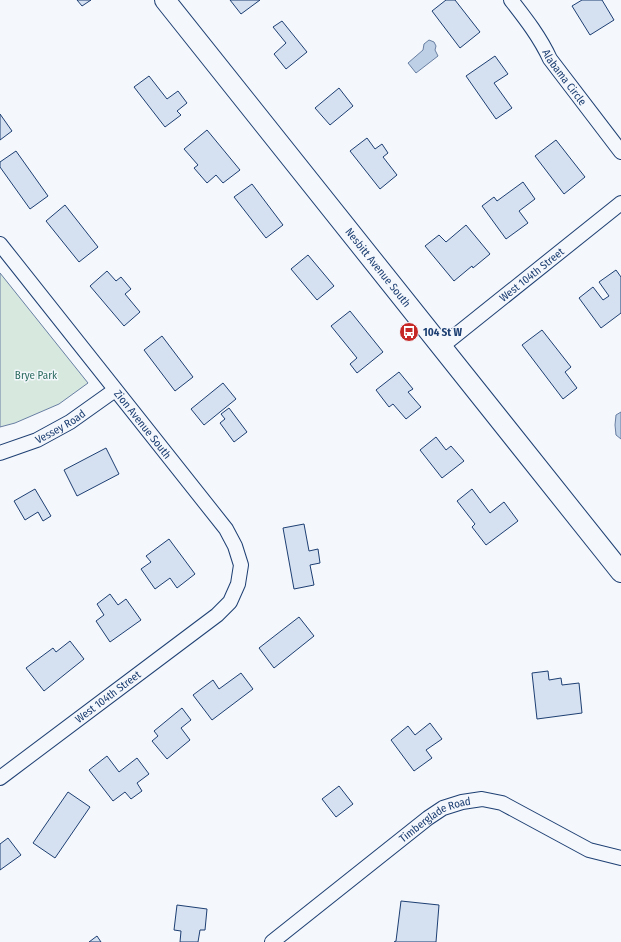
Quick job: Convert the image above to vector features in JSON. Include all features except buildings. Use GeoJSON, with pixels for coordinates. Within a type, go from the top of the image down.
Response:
{"type":"FeatureCollection","features":[{"type":"Feature","properties":{"kind":"street","name":"Nesbitt Avenue South"},"geometry":{"type":"LineString","coordinates":[[165,0],[621,572]]}},
{"type":"Feature","properties":{"kind":"street","name":"Alabama Circle"},"geometry":{"type":"LineString","coordinates":[[511,0],[526,19],[550,59],[621,152]]}},
{"type":"Feature","properties":{"kind":"street","name":"West 104th Street"},"geometry":{"type":"LineString","coordinates":[[442,346],[621,203]]}},
{"type":"Feature","properties":{"kind":"street","name":"Zion Avenue South"},"geometry":{"type":"LineString","coordinates":[[0,244],[226,529],[235,546],[241,565],[238,584],[230,602],[217,615]]}},
{"type":"Feature","properties":{"kind":"street","name":"Vessey Road"},"geometry":{"type":"LineString","coordinates":[[0,453],[38,440],[70,422],[115,390]]}},
{"type":"Feature","properties":{"kind":"street","name":"West 104th Street"},"geometry":{"type":"LineString","coordinates":[[0,778],[217,615]]}},
{"type":"Feature","properties":{"kind":"street","name":"Timberglade Road"},"geometry":{"type":"LineString","coordinates":[[272,942],[428,818],[443,808],[462,802],[482,799],[502,803],[589,850],[621,858]]}},
{"type":"Feature","properties":{"kind":"green space","name":"Brye Park"},"geometry":{"type":"Polygon","coordinates":[[[0,273],[88,383],[59,404],[15,423],[0,427],[0,273]]]}},
{"type":"Feature","properties":{"kind":"water"},"geometry":{"type":"Polygon","coordinates":[[[429,40],[434,42],[436,46],[435,50],[438,56],[416,73],[408,63],[423,50],[424,44],[429,40]]]}},
{"type":"Feature","properties":{"kind":"water"},"geometry":{"type":"Polygon","coordinates":[[[621,412],[621,439],[616,435],[615,425],[616,415],[621,412]]]}},
{"type":"Feature","properties":{"kind":"place","name":"104 St W"},"geometry":{"type":"Point","coordinates":[409,332]}}]}
